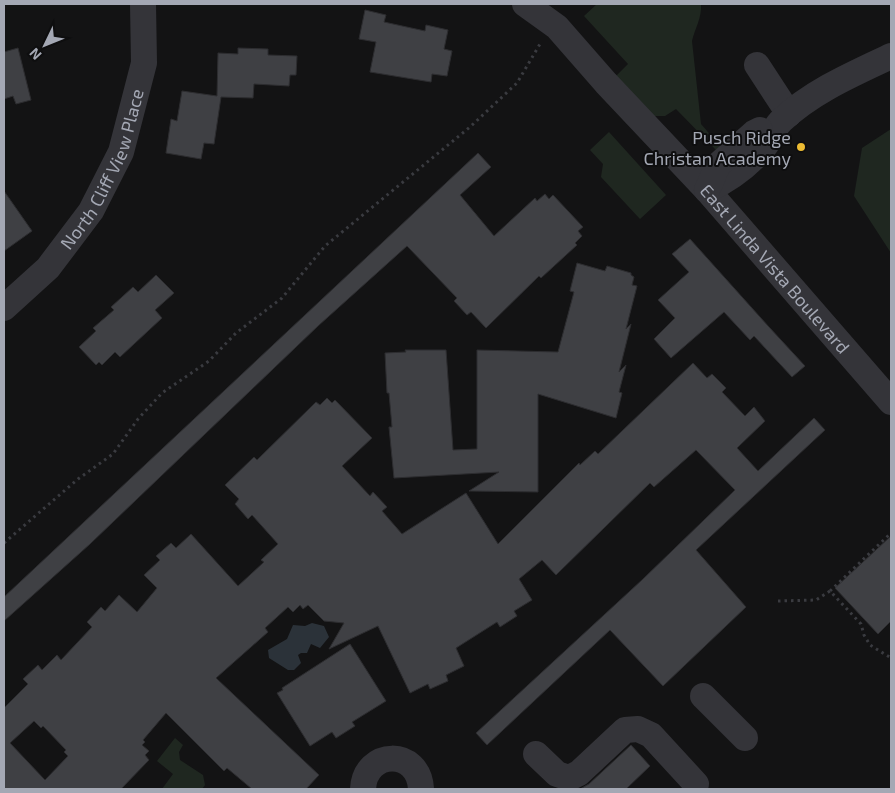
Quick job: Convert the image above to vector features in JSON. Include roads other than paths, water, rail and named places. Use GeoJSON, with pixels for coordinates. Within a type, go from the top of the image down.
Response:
{"type":"FeatureCollection","features":[{"type":"Feature","properties":{"kind":"street","name":"North Cliff View Place"},"geometry":{"type":"LineString","coordinates":[[4,308],[48,268],[91,211],[121,152],[144,62],[143,4]]}},
{"type":"Feature","properties":{"kind":"street","name":"East Linda Vista Boulevard"},"geometry":{"type":"LineString","coordinates":[[525,4],[549,34],[606,83],[707,190],[891,402]]}},
{"type":"Feature","properties":{"kind":"street"},"geometry":{"type":"LineString","coordinates":[[707,190],[718,165],[754,133],[784,118],[828,87],[891,56]]}},
{"type":"Feature","properties":{"kind":"street"},"geometry":{"type":"LineString","coordinates":[[757,65],[784,118]]}},
{"type":"Feature","properties":{"kind":"street"},"geometry":{"type":"LineString","coordinates":[[703,696],[745,738]]}},
{"type":"Feature","properties":{"kind":"street"},"geometry":{"type":"LineString","coordinates":[[536,754],[557,774],[568,778],[580,773],[625,730],[638,729],[651,735],[696,784]]}},
{"type":"Feature","properties":{"kind":"street"},"geometry":{"type":"LineString","coordinates":[[363,789],[364,778],[369,770],[385,759],[395,758],[412,766],[421,782],[421,789]]}},
{"type":"Feature","properties":{"kind":"place","name":"Pusch Ridge Christan Academy"},"geometry":{"type":"Point","coordinates":[801,147]}}]}
